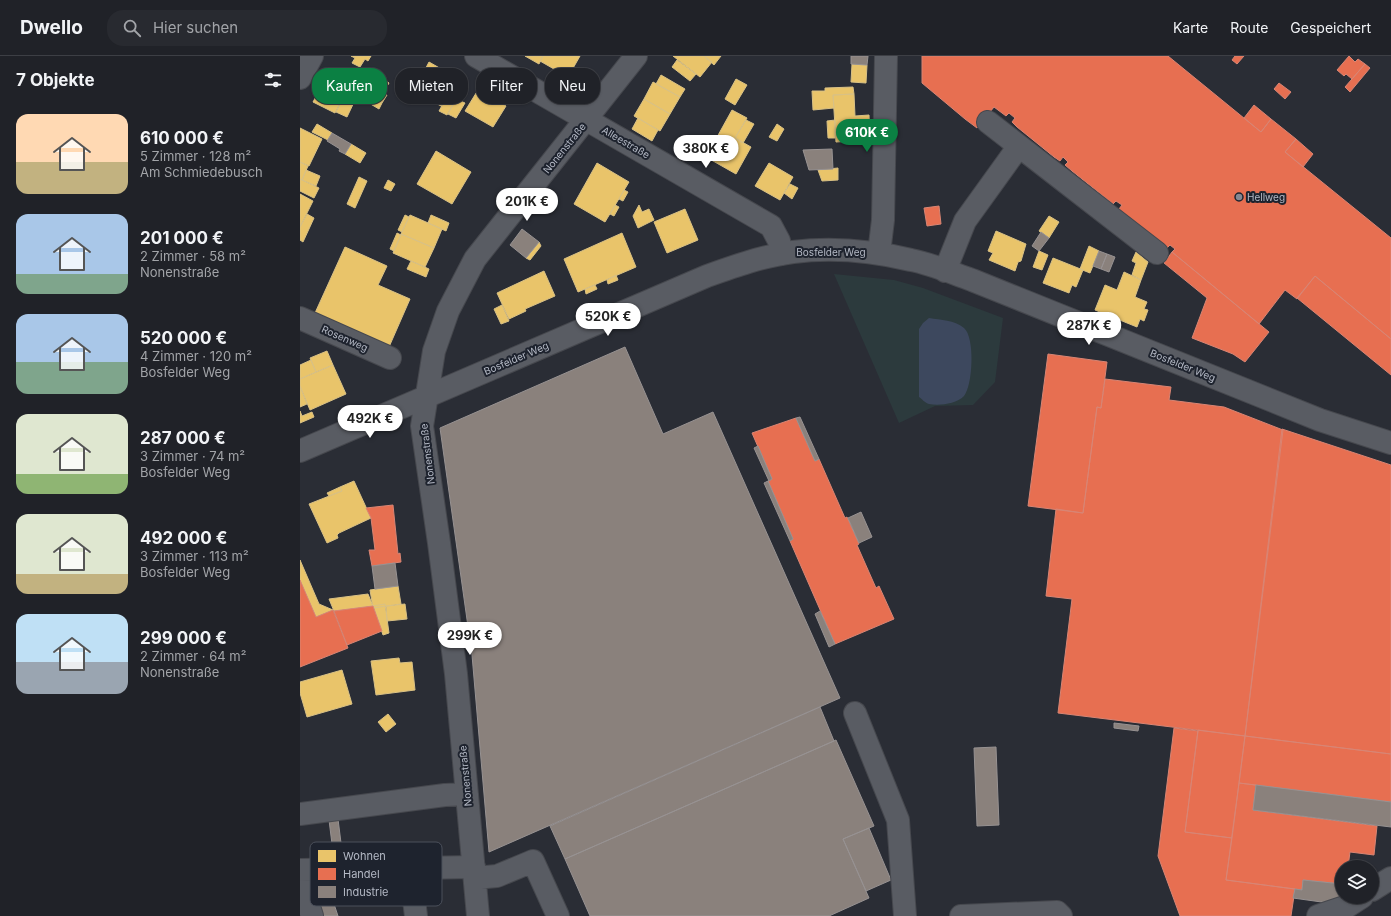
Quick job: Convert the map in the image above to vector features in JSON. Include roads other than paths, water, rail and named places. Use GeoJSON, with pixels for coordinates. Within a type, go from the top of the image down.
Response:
{"type":"FeatureCollection","features":[{"type":"Feature","properties":{"kind":"street"},"geometry":{"type":"LineString","coordinates":[[300,78],[312,56]]}},
{"type":"Feature","properties":{"kind":"street","name":"Alleestraße"},"geometry":{"type":"LineString","coordinates":[[476,56],[771,226],[779,241],[782,254]]}},
{"type":"Feature","properties":{"kind":"street","name":"Nonenstraße"},"geometry":{"type":"LineString","coordinates":[[478,916],[454,660],[422,426],[434,351],[448,311],[475,259],[587,120],[636,56]]}},
{"type":"Feature","properties":{"kind":"street"},"geometry":{"type":"LineString","coordinates":[[879,253],[883,220],[886,56]]}},
{"type":"Feature","properties":{"kind":"street"},"geometry":{"type":"LineString","coordinates":[[988,122],[1157,253]]}},
{"type":"Feature","properties":{"kind":"street"},"geometry":{"type":"LineString","coordinates":[[945,271],[965,221],[1019,146]]}},
{"type":"Feature","properties":{"kind":"street","name":"Bosfelder Weg"},"geometry":{"type":"LineString","coordinates":[[300,451],[707,276],[740,264],[782,254],[839,250],[879,253],[913,260],[972,280],[1320,420],[1391,443]]}},
{"type":"Feature","properties":{"kind":"street","name":"Rosenweg"},"geometry":{"type":"LineString","coordinates":[[300,318],[390,358]]}},
{"type":"Feature","properties":{"kind":"street"},"geometry":{"type":"LineString","coordinates":[[856,713],[898,820],[905,916]]}},
{"type":"Feature","properties":{"kind":"street"},"geometry":{"type":"LineString","coordinates":[[300,814],[445,795],[467,794]]}},
{"type":"Feature","properties":{"kind":"street"},"geometry":{"type":"LineString","coordinates":[[442,870],[474,872],[497,876],[533,860],[558,916]]}},
{"type":"Feature","properties":{"kind":"street"},"geometry":{"type":"LineString","coordinates":[[300,870],[310,870]]}},
{"type":"Feature","properties":{"kind":"street"},"geometry":{"type":"LineString","coordinates":[[1379,886],[1391,878]]}},
{"type":"Feature","properties":{"kind":"street"},"geometry":{"type":"LineString","coordinates":[[300,879],[312,916]]}},
{"type":"Feature","properties":{"kind":"street"},"geometry":{"type":"LineString","coordinates":[[1318,916],[1351,904]]}},
{"type":"Feature","properties":{"kind":"street"},"geometry":{"type":"LineString","coordinates":[[415,906],[416,916]]}},
{"type":"Feature","properties":{"kind":"street"},"geometry":{"type":"LineString","coordinates":[[961,916],[1057,912],[1061,916]]}},
{"type":"Feature","properties":{"kind":"water"},"geometry":{"type":"Polygon","coordinates":[[[929,318],[960,325],[968,333],[970,341],[972,361],[967,390],[961,399],[947,404],[929,404],[919,397],[919,329],[929,318]]]}},
{"type":"Feature","properties":{"kind":"place","name":"Hellweg"},"geometry":{"type":"Point","coordinates":[1239,197]}}]}
